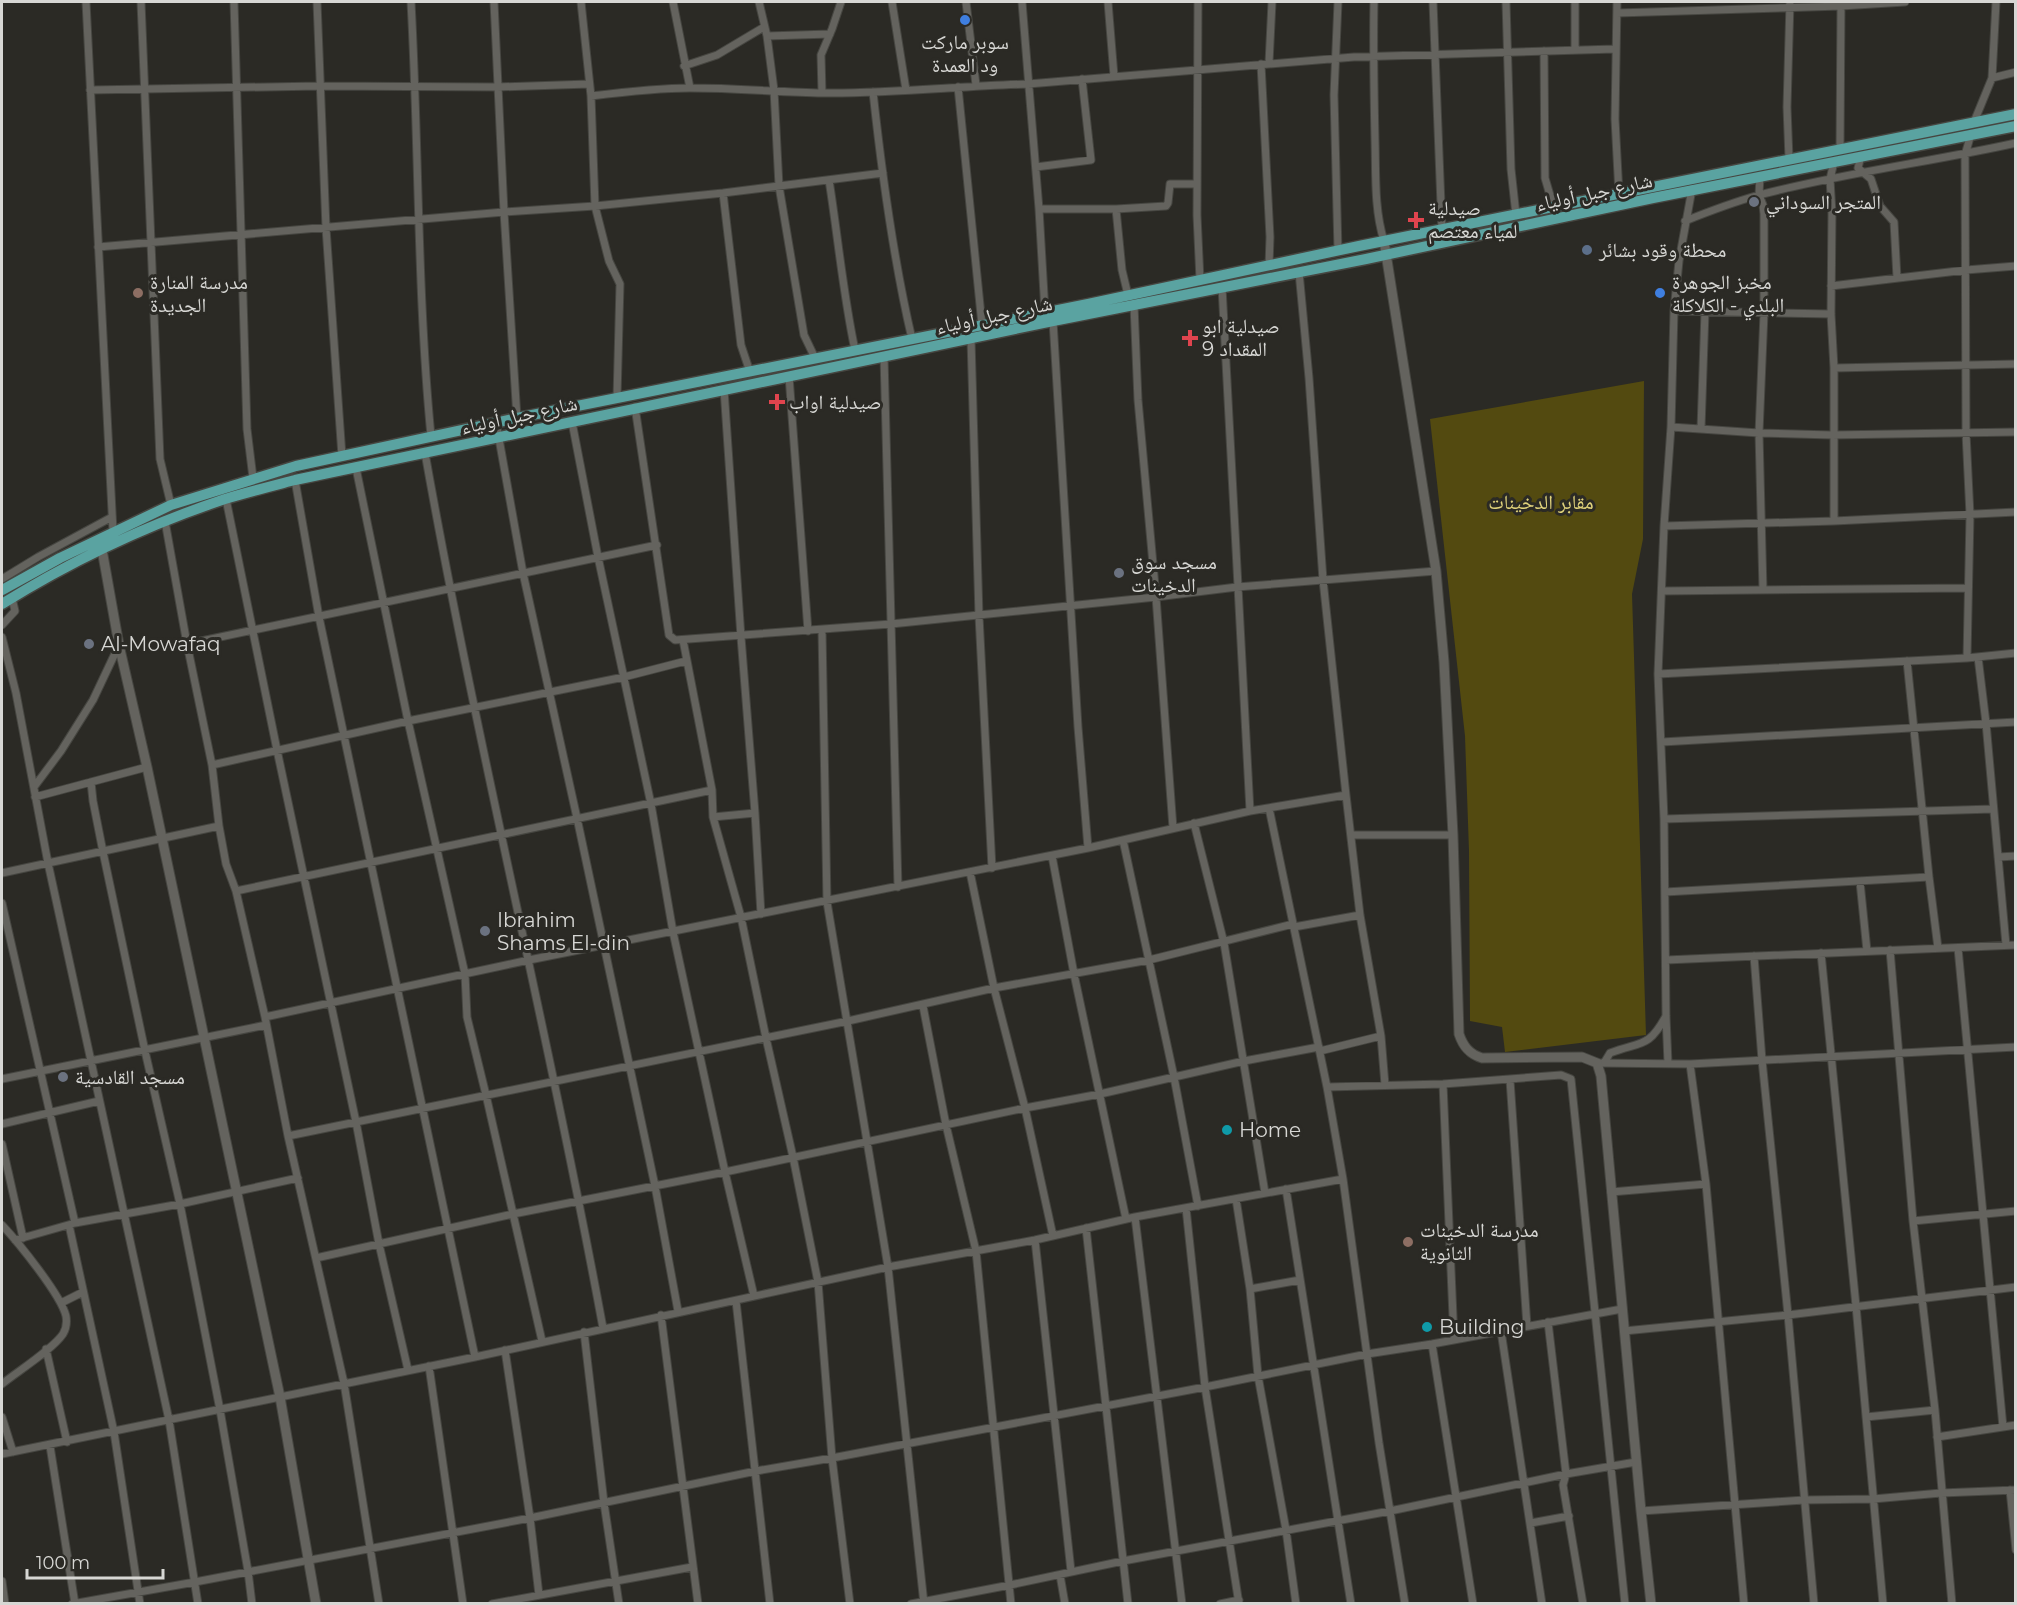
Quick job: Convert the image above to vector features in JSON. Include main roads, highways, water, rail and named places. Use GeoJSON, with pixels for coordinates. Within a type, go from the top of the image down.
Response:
{"type":"FeatureCollection","features":[{"type":"Feature","properties":{"kind":"main road","name":"شارع جبل أولياء"},"geometry":{"type":"LineString","coordinates":[[2,590],[99,538],[171,505],[253,478],[342,456],[495,422],[1045,312],[1222,288],[1557,219],[1789,159],[2016,114]]}},
{"type":"Feature","properties":{"kind":"main road","name":"شارع جبل أولياء"},"geometry":{"type":"LineString","coordinates":[[2,604],[63,569],[165,521],[226,499],[295,480],[635,407],[971,339],[1053,321],[1200,280],[1384,241],[1618,194],[1760,176],[2016,126]]}},
{"type":"Feature","properties":{"kind":"main road"},"geometry":{"type":"LineString","coordinates":[[939,333],[942,345]]}},
{"type":"Feature","properties":{"kind":"place","name":"سوبر ماركت ود العمدة"},"geometry":{"type":"Point","coordinates":[965,20]}},
{"type":"Feature","properties":{"kind":"place","name":"المتجر السوداني"},"geometry":{"type":"Point","coordinates":[1754,202]}},
{"type":"Feature","properties":{"kind":"place","name":"صيدلية لمياء معتصم"},"geometry":{"type":"Point","coordinates":[1416,220]}},
{"type":"Feature","properties":{"kind":"place","name":"محطة وقود بشائر"},"geometry":{"type":"Point","coordinates":[1587,250]}},
{"type":"Feature","properties":{"kind":"place","name":"مدرسة المنارة الجديدة"},"geometry":{"type":"Point","coordinates":[138,293]}},
{"type":"Feature","properties":{"kind":"place","name":"مخبز الجوهرة البلدي - الكلاكلة"},"geometry":{"type":"Point","coordinates":[1660,293]}},
{"type":"Feature","properties":{"kind":"place","name":"صيدلية ابو المقداد 9"},"geometry":{"type":"Point","coordinates":[1190,338]}},
{"type":"Feature","properties":{"kind":"place","name":"صيدلية اواب"},"geometry":{"type":"Point","coordinates":[777,402]}},
{"type":"Feature","properties":{"kind":"place","name":"مسجد سوق الدخينات"},"geometry":{"type":"Point","coordinates":[1119,573]}},
{"type":"Feature","properties":{"kind":"place","name":"Al-Mowafaq"},"geometry":{"type":"Point","coordinates":[89,644]}},
{"type":"Feature","properties":{"kind":"place","name":"Ibrahim Shams El-din"},"geometry":{"type":"Point","coordinates":[485,931]}},
{"type":"Feature","properties":{"kind":"place","name":"مسجد القادسية"},"geometry":{"type":"Point","coordinates":[63,1077]}},
{"type":"Feature","properties":{"kind":"place","name":"Home"},"geometry":{"type":"Point","coordinates":[1227,1130]}},
{"type":"Feature","properties":{"kind":"place","name":"مدرسة الدخينات الثانوية"},"geometry":{"type":"Point","coordinates":[1408,1242]}},
{"type":"Feature","properties":{"kind":"place","name":"Building"},"geometry":{"type":"Point","coordinates":[1427,1327]}},
{"type":"Feature","properties":{"kind":"park label","name":"مقابر الدخينات"},"geometry":{"type":"Point","coordinates":[1541,502]}}]}
